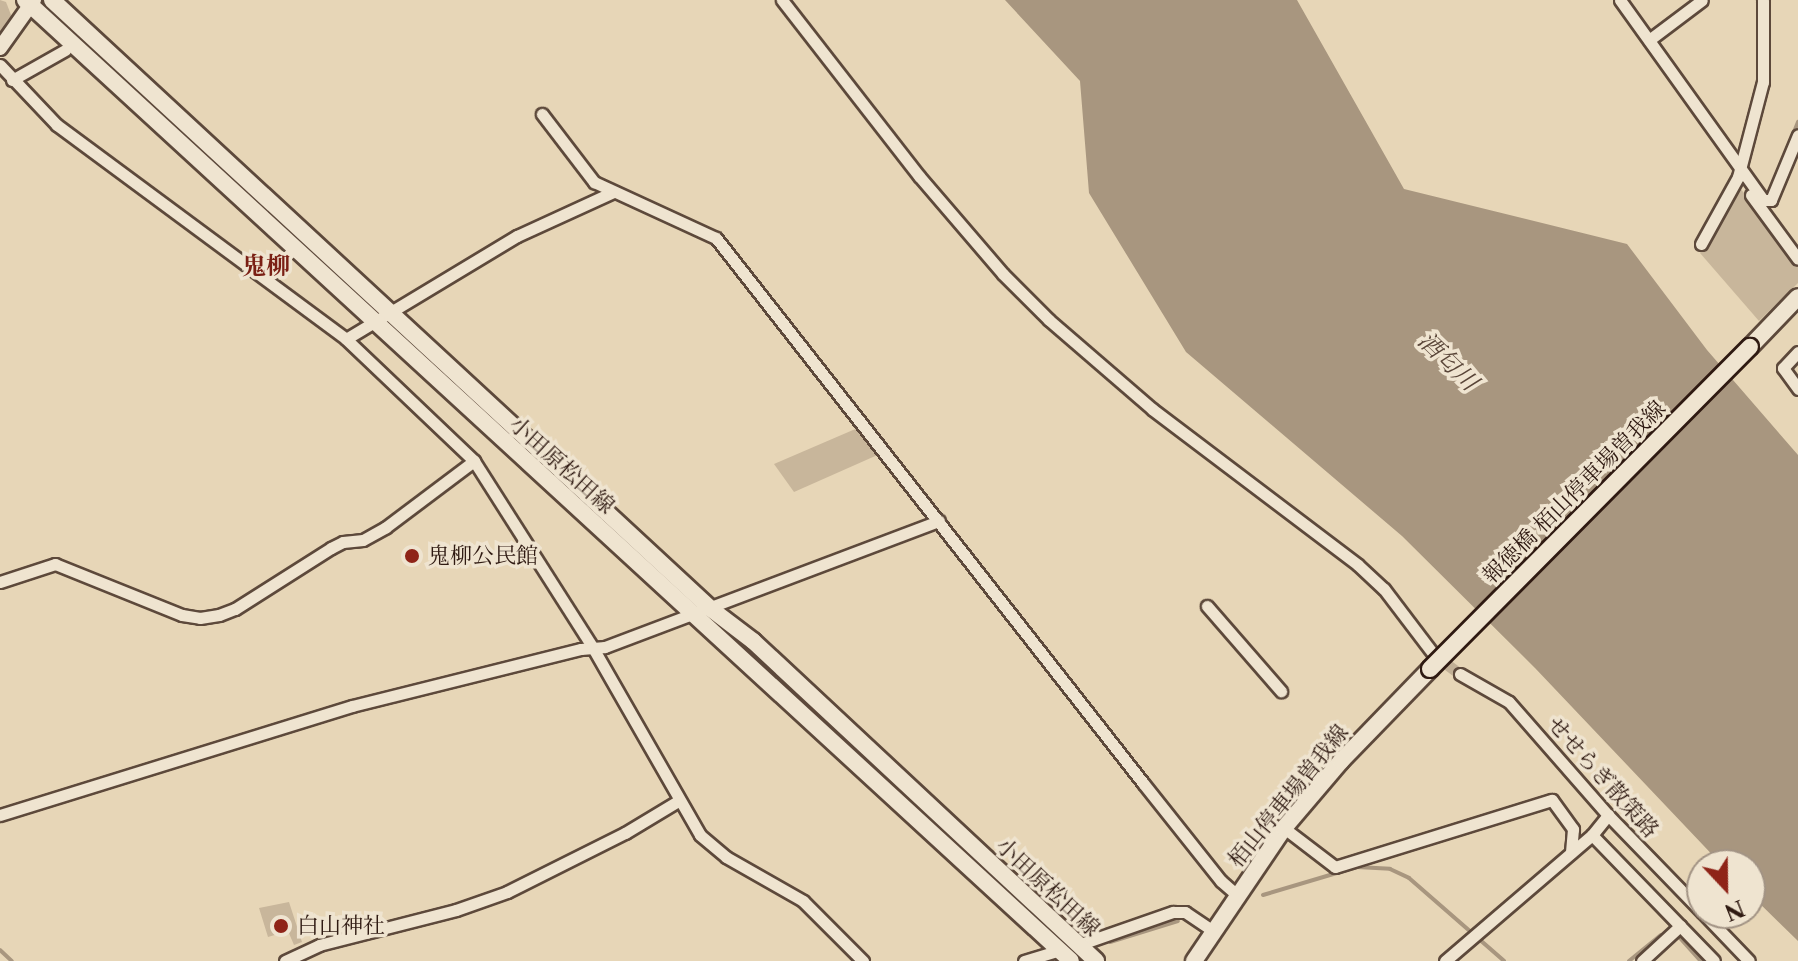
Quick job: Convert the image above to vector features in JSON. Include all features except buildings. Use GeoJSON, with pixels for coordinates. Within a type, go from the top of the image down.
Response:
{"type":"FeatureCollection","features":[{"type":"Feature","properties":{"kind":"main road","name":"小田原松田線"},"geometry":{"type":"LineString","coordinates":[[52,0],[691,613],[1065,956]]}},
{"type":"Feature","properties":{"kind":"main road","name":"小田原松田線"},"geometry":{"type":"LineString","coordinates":[[30,2],[711,609],[753,641],[1096,961]]}},
{"type":"Feature","properties":{"kind":"main road","name":"報徳橋 栢山停車場曽我線"},"geometry":{"type":"LineString","coordinates":[[1430,669],[1798,297]]}},
{"type":"Feature","properties":{"kind":"main road","name":"栢山停車場曽我線"},"geometry":{"type":"LineString","coordinates":[[1194,961],[1284,828],[1341,761],[1430,669]]}},
{"type":"Feature","properties":{"kind":"street"},"geometry":{"type":"LineString","coordinates":[[782,0],[919,176],[1003,274],[1130,391],[1358,565],[1384,589],[1431,651]]}},
{"type":"Feature","properties":{"kind":"street"},"geometry":{"type":"LineString","coordinates":[[1620,0],[1798,259]]}},
{"type":"Feature","properties":{"kind":"street"},"geometry":{"type":"LineString","coordinates":[[1649,40],[1702,0]]}},
{"type":"Feature","properties":{"kind":"street"},"geometry":{"type":"LineString","coordinates":[[1701,244],[1739,172],[1763,82],[1763,0]]}},
{"type":"Feature","properties":{"kind":"street"},"geometry":{"type":"LineString","coordinates":[[0,48],[30,2]]}},
{"type":"Feature","properties":{"kind":"street"},"geometry":{"type":"LineString","coordinates":[[12,80],[65,50]]}},
{"type":"Feature","properties":{"kind":"street"},"geometry":{"type":"LineString","coordinates":[[0,65],[57,125],[346,339],[474,461],[593,648],[700,835],[726,857],[803,901],[863,961]]}},
{"type":"Feature","properties":{"kind":"street"},"geometry":{"type":"LineString","coordinates":[[542,114],[594,182],[716,238],[1143,783],[1236,896]]}},
{"type":"Feature","properties":{"kind":"street"},"geometry":{"type":"LineString","coordinates":[[1760,202],[1771,200],[1798,135]]}},
{"type":"Feature","properties":{"kind":"street"},"geometry":{"type":"LineString","coordinates":[[346,339],[517,236],[613,192]]}},
{"type":"Feature","properties":{"kind":"street"},"geometry":{"type":"LineString","coordinates":[[1798,352],[1783,368],[1798,389]]}},
{"type":"Feature","properties":{"kind":"street"},"geometry":{"type":"LineString","coordinates":[[0,582],[55,564],[182,615],[200,618],[219,615],[235,609],[331,548],[343,542],[363,540],[386,527],[474,461]]}},
{"type":"Feature","properties":{"kind":"street"},"geometry":{"type":"LineString","coordinates":[[0,815],[352,706],[593,648],[691,613],[711,609],[939,521]]}},
{"type":"Feature","properties":{"kind":"street"},"geometry":{"type":"LineString","coordinates":[[1207,606],[1281,691]]}},
{"type":"Feature","properties":{"kind":"street","name":"せせらぎ散策路"},"geometry":{"type":"LineString","coordinates":[[1460,674],[1509,702],[1608,815],[1686,896]]}},
{"type":"Feature","properties":{"kind":"street"},"geometry":{"type":"LineString","coordinates":[[1284,828],[1335,867],[1552,800],[1573,829],[1571,853]]}},
{"type":"Feature","properties":{"kind":"street"},"geometry":{"type":"LineString","coordinates":[[285,961],[319,945],[456,910],[507,892],[625,833],[678,801]]}},
{"type":"Feature","properties":{"kind":"street"},"geometry":{"type":"LineString","coordinates":[[1445,961],[1592,835],[1608,815]]}},
{"type":"Feature","properties":{"kind":"street"},"geometry":{"type":"LineString","coordinates":[[1592,835],[1641,893],[1680,926],[1714,961]]}},
{"type":"Feature","properties":{"kind":"street"},"geometry":{"type":"LineString","coordinates":[[1078,945],[1173,912],[1185,912],[1215,927]]}},
{"type":"Feature","properties":{"kind":"street"},"geometry":{"type":"LineString","coordinates":[[1642,961],[1680,926]]}},
{"type":"Feature","properties":{"kind":"street","name":"せせらぎ散策路"},"geometry":{"type":"LineString","coordinates":[[1718,929],[1749,961]]}},
{"type":"Feature","properties":{"kind":"street"},"geometry":{"type":"LineString","coordinates":[[1024,961],[1065,956]]}},
{"type":"Feature","properties":{"kind":"shaded area"},"geometry":{"type":"Polygon","coordinates":[[[0,0],[6,2],[13,20],[0,36],[0,0]]]}},
{"type":"Feature","properties":{"kind":"shaded area"},"geometry":{"type":"Polygon","coordinates":[[[1738,185],[1798,267],[1798,283],[1759,321],[1700,253],[1738,185]]]}},
{"type":"Feature","properties":{"kind":"shaded area"},"geometry":{"type":"Polygon","coordinates":[[[860,427],[882,453],[794,492],[774,464],[860,427]]]}},
{"type":"Feature","properties":{"kind":"shaded area"},"geometry":{"type":"Polygon","coordinates":[[[289,902],[302,942],[294,945],[288,931],[268,937],[259,908],[289,902]]]}},
{"type":"Feature","properties":{"kind":"water","name":"酒匂川"},"geometry":{"type":"Polygon","coordinates":[[[1005,0],[1297,0],[1404,189],[1627,244],[1707,350],[1798,455],[1798,941],[1766,910],[1766,849],[1707,849],[1535,668],[1402,536],[1186,352],[1089,193],[1080,81],[1005,0]]]}},
{"type":"Feature","properties":{"kind":"waterway"},"geometry":{"type":"LineString","coordinates":[[1794,132],[1798,122]]}},
{"type":"Feature","properties":{"kind":"waterway"},"geometry":{"type":"LineString","coordinates":[[1263,895],[1357,867],[1390,869],[1409,878],[1504,961]]}},
{"type":"Feature","properties":{"kind":"waterway"},"geometry":{"type":"LineString","coordinates":[[1110,942],[1178,921]]}},
{"type":"Feature","properties":{"kind":"waterway"},"geometry":{"type":"LineString","coordinates":[[1629,961],[1661,935]]}},
{"type":"Feature","properties":{"kind":"waterway"},"geometry":{"type":"LineString","coordinates":[[1680,938],[1701,961]]}},
{"type":"Feature","properties":{"kind":"waterway"},"geometry":{"type":"LineString","coordinates":[[0,950],[12,961]]}},
{"type":"Feature","properties":{"kind":"tunnel"},"geometry":{"type":"LineString","coordinates":[[1435,655],[1460,674]]}},
{"type":"Feature","properties":{"kind":"place","name":"鬼柳公民館"},"geometry":{"type":"Point","coordinates":[412,556]}},
{"type":"Feature","properties":{"kind":"place","name":"白山神社"},"geometry":{"type":"Point","coordinates":[281,926]}},
{"type":"Feature","properties":{"kind":"district","name":"鬼柳"},"geometry":{"type":"Point","coordinates":[266,266]}}]}
